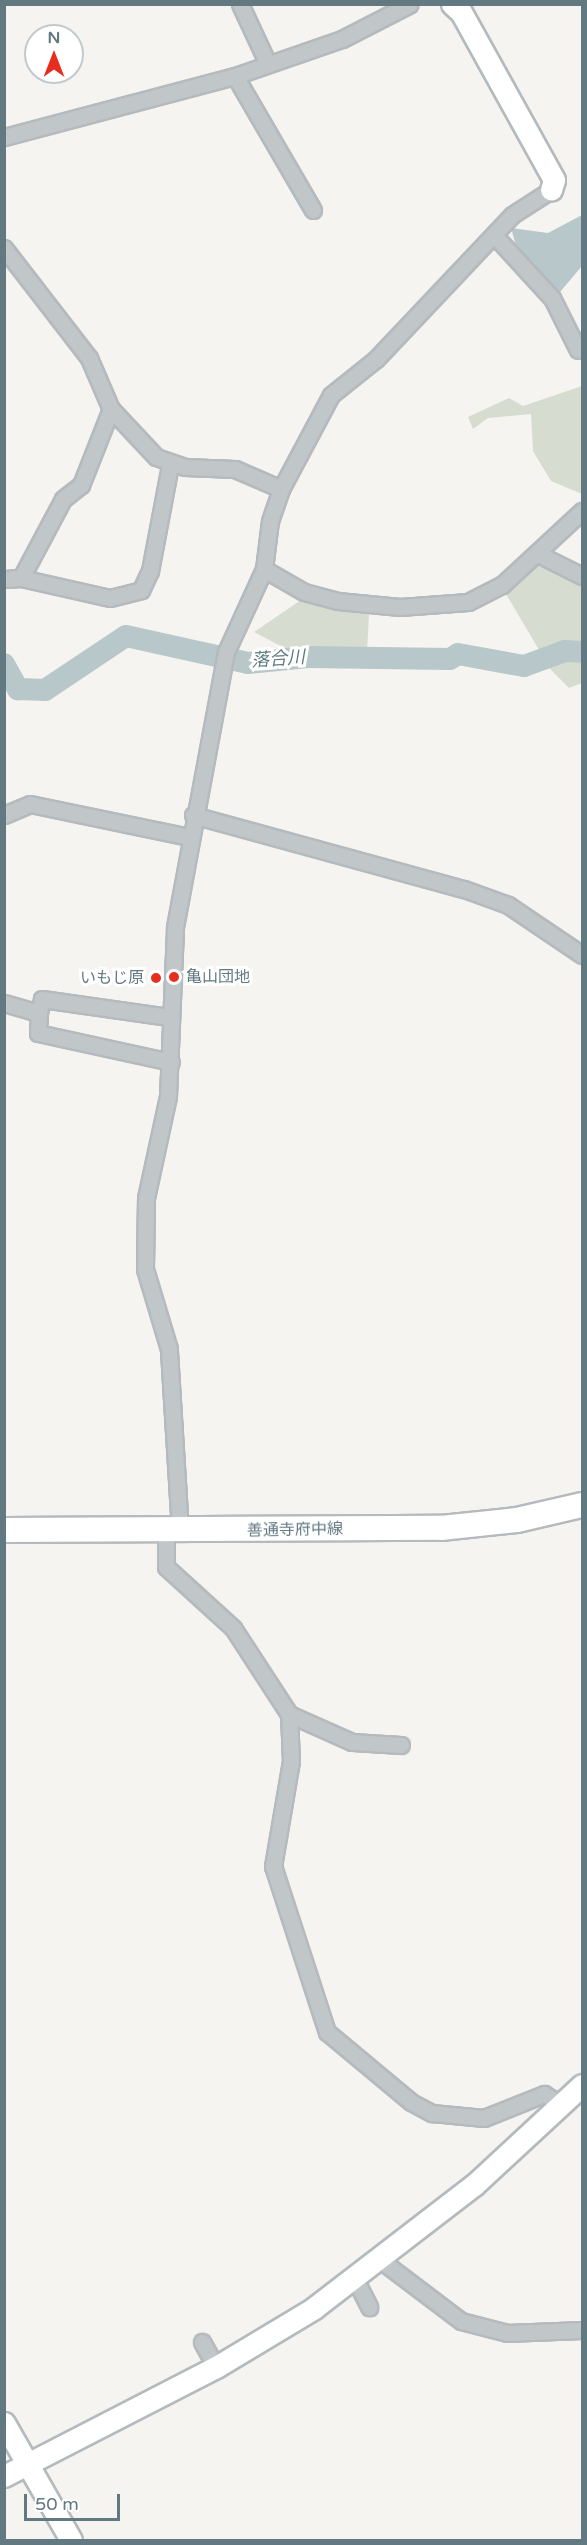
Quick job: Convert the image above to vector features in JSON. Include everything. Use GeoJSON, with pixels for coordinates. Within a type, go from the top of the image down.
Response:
{"type":"FeatureCollection","features":[{"type":"Feature","properties":{"kind":"main road","name":"善通寺府中線"},"geometry":{"type":"LineString","coordinates":[[4,1530],[173,1532],[458,1527],[582,1504]]}},
{"type":"Feature","properties":{"kind":"street"},"geometry":{"type":"LineString","coordinates":[[4,137],[236,76],[342,39],[410,4]]}},
{"type":"Feature","properties":{"kind":"street"},"geometry":{"type":"LineString","coordinates":[[452,4],[461,12],[554,180],[551,190],[512,215],[376,359],[331,395],[281,489],[270,521],[264,569],[226,652],[190,837],[175,927],[169,1017],[171,1062],[146,1198],[145,1269],[169,1349],[173,1532],[166,1567],[233,1628],[289,1714],[292,1752],[273,1866],[327,2032],[411,2102],[432,2113],[484,2118],[544,2094],[561,2104]]}},
{"type":"Feature","properties":{"kind":"street"},"geometry":{"type":"LineString","coordinates":[[246,7],[268,64]]}},
{"type":"Feature","properties":{"kind":"street"},"geometry":{"type":"LineString","coordinates":[[236,76],[313,210]]}},
{"type":"Feature","properties":{"kind":"street"},"geometry":{"type":"LineString","coordinates":[[494,235],[552,298],[578,350]]}},
{"type":"Feature","properties":{"kind":"street"},"geometry":{"type":"LineString","coordinates":[[4,248],[89,358],[111,409],[170,465],[236,469],[281,489]]}},
{"type":"Feature","properties":{"kind":"street"},"geometry":{"type":"LineString","coordinates":[[21,578],[63,500],[81,485],[111,409]]}},
{"type":"Feature","properties":{"kind":"street"},"geometry":{"type":"LineString","coordinates":[[4,579],[21,578],[110,598],[141,590],[150,571],[170,465]]}},
{"type":"Feature","properties":{"kind":"street"},"geometry":{"type":"LineString","coordinates":[[264,569],[321,598],[400,607],[468,602],[502,585],[538,554],[544,542],[582,511]]}},
{"type":"Feature","properties":{"kind":"street"},"geometry":{"type":"LineString","coordinates":[[538,554],[582,576]]}},
{"type":"Feature","properties":{"kind":"street"},"geometry":{"type":"LineString","coordinates":[[4,815],[30,804],[190,837]]}},
{"type":"Feature","properties":{"kind":"street"},"geometry":{"type":"LineString","coordinates":[[194,815],[508,904],[582,955]]}},
{"type":"Feature","properties":{"kind":"street"},"geometry":{"type":"LineString","coordinates":[[169,1017],[42,999],[38,1033],[171,1062]]}},
{"type":"Feature","properties":{"kind":"street"},"geometry":{"type":"LineString","coordinates":[[4,1003],[39,1012]]}},
{"type":"Feature","properties":{"kind":"street"},"geometry":{"type":"LineString","coordinates":[[289,1714],[352,1742],[401,1745]]}},
{"type":"Feature","properties":{"kind":"street"},"geometry":{"type":"LineString","coordinates":[[4,2476],[216,2367],[354,2277],[474,2185],[582,2085]]}},
{"type":"Feature","properties":{"kind":"street"},"geometry":{"type":"LineString","coordinates":[[379,2259],[461,2321],[507,2333],[582,2331]]}},
{"type":"Feature","properties":{"kind":"street"},"geometry":{"type":"LineString","coordinates":[[354,2277],[369,2307]]}},
{"type":"Feature","properties":{"kind":"street"},"geometry":{"type":"LineString","coordinates":[[202,2342],[216,2367]]}},
{"type":"Feature","properties":{"kind":"street"},"geometry":{"type":"LineString","coordinates":[[4,2424],[71,2541]]}},
{"type":"Feature","properties":{"kind":"shaded area"},"geometry":{"type":"Polygon","coordinates":[[[582,215],[582,266],[560,292],[517,249],[511,228],[548,233],[582,215]]]}},
{"type":"Feature","properties":{"kind":"shaded area"},"geometry":{"type":"Polygon","coordinates":[[[582,386],[582,494],[551,481],[533,451],[531,414],[488,418],[473,429],[468,417],[509,398],[523,406],[582,386]]]}},
{"type":"Feature","properties":{"kind":"shaded area"},"geometry":{"type":"Polygon","coordinates":[[[542,561],[582,584],[582,683],[569,688],[551,670],[506,594],[542,561]]]}},
{"type":"Feature","properties":{"kind":"shaded area"},"geometry":{"type":"Polygon","coordinates":[[[301,600],[369,614],[367,652],[290,651],[254,632],[301,600]]]}},
{"type":"Feature","properties":{"kind":"waterway","name":"落合川"},"geometry":{"type":"LineString","coordinates":[[4,664],[18,689],[45,690],[126,636],[248,663],[308,657],[450,659],[458,654],[524,666],[565,651],[582,652]]}},
{"type":"Feature","properties":{"kind":"place","name":"亀山団地"},"geometry":{"type":"Point","coordinates":[174,977]}},
{"type":"Feature","properties":{"kind":"place","name":"いもじ原"},"geometry":{"type":"Point","coordinates":[156,978]}}]}
